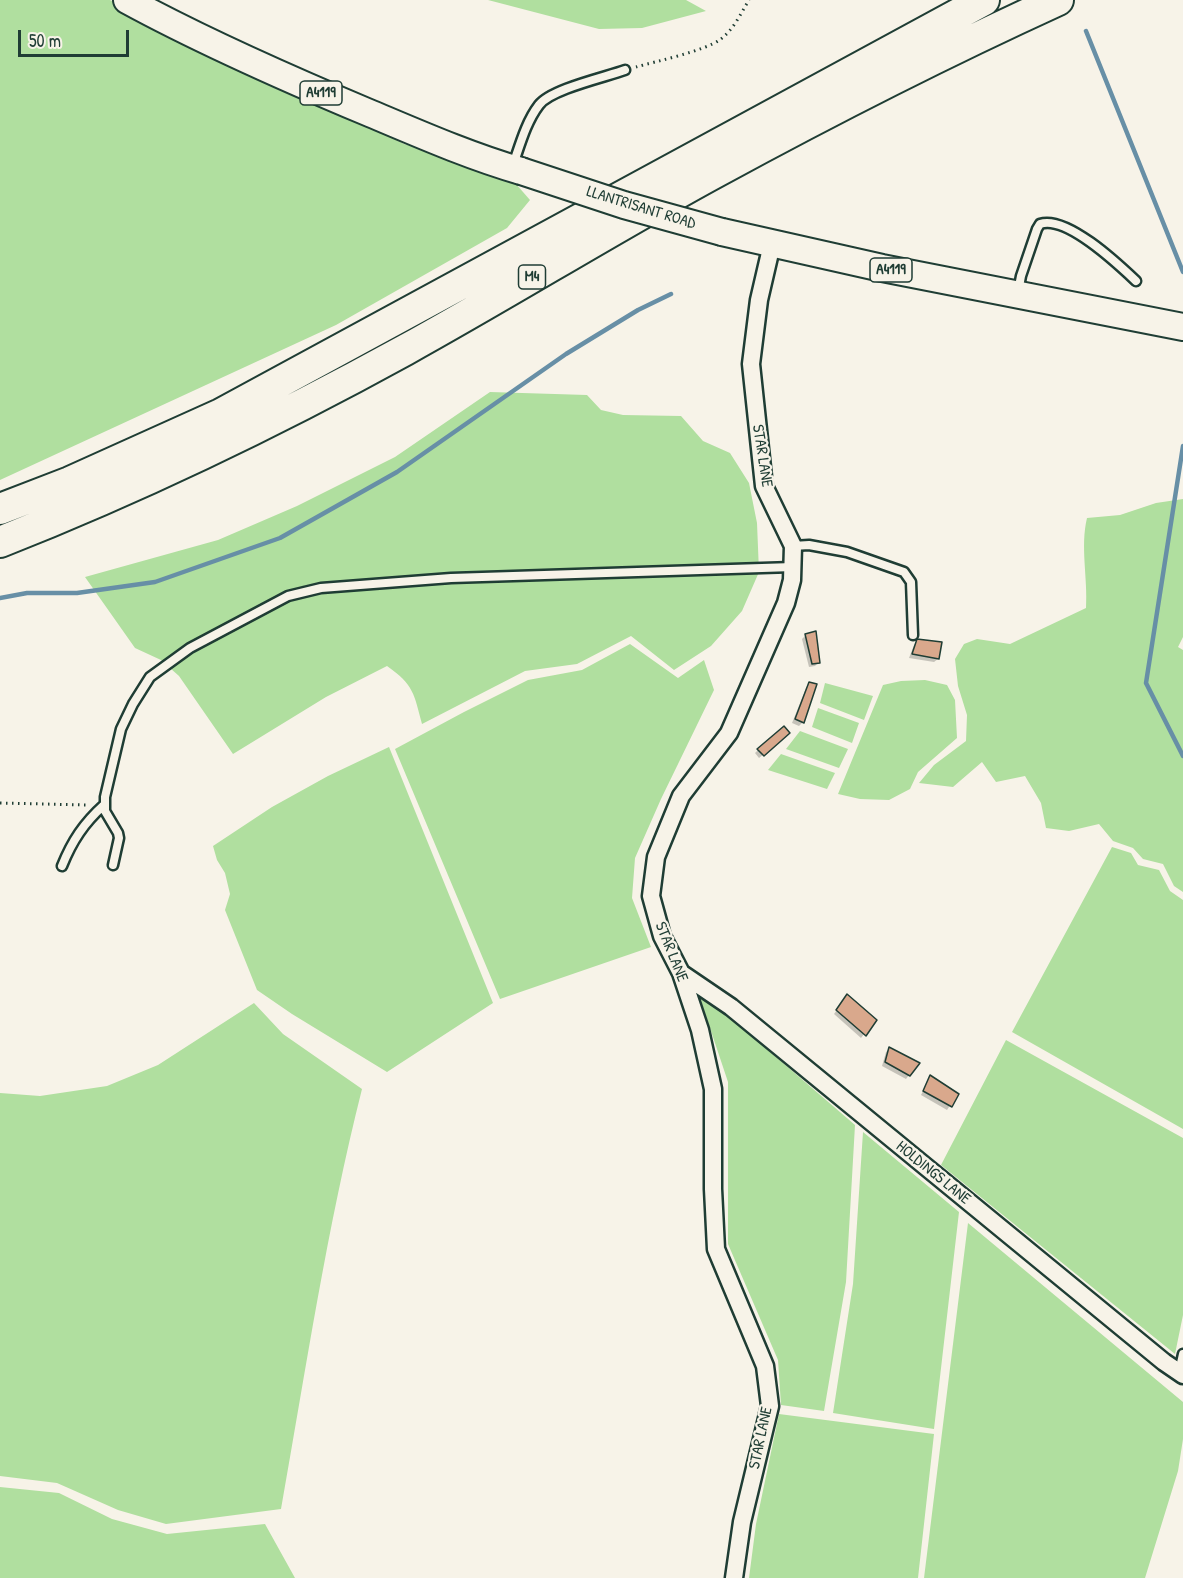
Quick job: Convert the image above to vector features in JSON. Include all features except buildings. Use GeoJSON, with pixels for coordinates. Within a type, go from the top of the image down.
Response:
{"type":"FeatureCollection","features":[{"type":"Feature","properties":{"kind":"highway","name":"M4"},"geometry":{"type":"LineString","coordinates":[[0,508],[70,482],[221,414],[984,0]]}},
{"type":"Feature","properties":{"kind":"highway","name":"M4"},"geometry":{"type":"LineString","coordinates":[[0,542],[86,508],[222,446],[405,350],[717,172],[974,39],[1058,0]]}},
{"type":"Feature","properties":{"kind":"main road","name":"LLANTRISANT ROAD"},"geometry":{"type":"LineString","coordinates":[[127,0],[318,92],[414,132],[624,204],[772,244],[1018,296],[1183,327]]}},
{"type":"Feature","properties":{"kind":"street","name":"STAR LANE"},"geometry":{"type":"LineString","coordinates":[[734,1578],[742,1522],[770,1406],[765,1366],[716,1249],[712,1189],[712,1089],[700,1030],[681,973],[662,936],[651,896],[656,858],[681,796],[729,734],[786,603],[792,580],[793,546],[764,486],[751,363],[759,300],[772,244]]}},
{"type":"Feature","properties":{"kind":"street","name":"HOLDINGS LANE"},"geometry":{"type":"LineString","coordinates":[[681,973],[731,1007],[1181,1374]]}},
{"type":"Feature","properties":{"kind":"lane"},"geometry":{"type":"LineString","coordinates":[[517,169],[525,130],[540,103],[566,89],[626,70]]}},
{"type":"Feature","properties":{"kind":"lane"},"geometry":{"type":"LineString","coordinates":[[1018,296],[1021,276],[1037,229],[1040,224],[1047,221],[1056,222],[1068,228],[1105,253],[1136,281]]}},
{"type":"Feature","properties":{"kind":"lane"},"geometry":{"type":"LineString","coordinates":[[793,546],[809,545],[847,552],[904,572],[910,582],[913,635]]}},
{"type":"Feature","properties":{"kind":"lane"},"geometry":{"type":"LineString","coordinates":[[113,865],[119,838],[104,805],[112,764],[121,729],[150,677],[190,648],[288,596],[321,588],[451,578],[794,567]]}},
{"type":"Feature","properties":{"kind":"lane"},"geometry":{"type":"LineString","coordinates":[[62,866],[73,841],[88,819],[104,805]]}},
{"type":"Feature","properties":{"kind":"lane"},"geometry":{"type":"LineString","coordinates":[[1181,1374],[1183,1354]]}},
{"type":"Feature","properties":{"kind":"path"},"geometry":{"type":"LineString","coordinates":[[626,70],[695,50],[721,39],[736,22],[749,0]]}},
{"type":"Feature","properties":{"kind":"path"},"geometry":{"type":"LineString","coordinates":[[0,803],[104,805]]}},
{"type":"Feature","properties":{"kind":"green space"},"geometry":{"type":"Polygon","coordinates":[[[0,0],[110,0],[337,109],[404,144],[472,163],[516,184],[530,200],[507,228],[336,325],[0,480],[0,0]]]}},
{"type":"Feature","properties":{"kind":"green space"},"geometry":{"type":"Polygon","coordinates":[[[488,0],[686,0],[706,11],[642,28],[599,29],[488,0]]]}},
{"type":"Feature","properties":{"kind":"green space"},"geometry":{"type":"Polygon","coordinates":[[[490,392],[587,395],[601,410],[623,415],[681,416],[703,441],[730,453],[749,483],[757,523],[759,572],[742,611],[711,646],[674,670],[631,636],[577,664],[525,671],[422,724],[412,691],[403,679],[387,666],[326,697],[233,754],[179,676],[161,660],[135,648],[85,577],[218,540],[297,506],[395,457],[490,392]]]}},
{"type":"Feature","properties":{"kind":"green space"},"geometry":{"type":"Polygon","coordinates":[[[1183,499],[1183,637],[1178,647],[1183,650],[1183,892],[1174,886],[1163,864],[1143,859],[1133,848],[1113,841],[1099,824],[1069,831],[1046,828],[1041,803],[1025,776],[996,782],[982,762],[953,787],[919,783],[934,765],[966,741],[967,715],[958,686],[955,659],[964,644],[977,639],[1010,644],[1086,608],[1084,540],[1087,518],[1120,515],[1156,503],[1183,499]]]}},
{"type":"Feature","properties":{"kind":"green space"},"geometry":{"type":"Polygon","coordinates":[[[630,644],[678,678],[704,660],[714,690],[635,858],[632,898],[651,947],[500,999],[395,749],[528,680],[582,670],[630,644]]]}},
{"type":"Feature","properties":{"kind":"green space"},"geometry":{"type":"Polygon","coordinates":[[[925,680],[947,685],[955,700],[957,738],[918,772],[910,789],[889,800],[860,799],[838,794],[883,685],[901,681],[925,680]]]}},
{"type":"Feature","properties":{"kind":"green space"},"geometry":{"type":"Polygon","coordinates":[[[825,683],[873,696],[864,720],[820,703],[825,683]]]}},
{"type":"Feature","properties":{"kind":"green space"},"geometry":{"type":"Polygon","coordinates":[[[818,708],[859,723],[852,743],[812,727],[818,708]]]}},
{"type":"Feature","properties":{"kind":"green space"},"geometry":{"type":"Polygon","coordinates":[[[800,731],[848,749],[839,768],[786,749],[800,731]]]}},
{"type":"Feature","properties":{"kind":"green space"},"geometry":{"type":"Polygon","coordinates":[[[389,747],[493,1003],[387,1072],[257,990],[225,910],[230,894],[225,873],[217,860],[213,846],[272,807],[328,776],[389,747]]]}},
{"type":"Feature","properties":{"kind":"green space"},"geometry":{"type":"Polygon","coordinates":[[[781,754],[835,773],[827,789],[768,770],[781,754]]]}},
{"type":"Feature","properties":{"kind":"green space"},"geometry":{"type":"Polygon","coordinates":[[[1112,847],[1131,853],[1138,865],[1159,870],[1170,891],[1183,900],[1183,1129],[1012,1032],[1112,847]]]}},
{"type":"Feature","properties":{"kind":"green space"},"geometry":{"type":"Polygon","coordinates":[[[699,995],[725,1013],[855,1125],[846,1282],[824,1411],[781,1405],[778,1360],[728,1244],[728,1082],[699,995]]]}},
{"type":"Feature","properties":{"kind":"green space"},"geometry":{"type":"Polygon","coordinates":[[[254,1003],[283,1034],[362,1089],[338,1193],[281,1509],[166,1524],[118,1510],[57,1483],[0,1476],[0,1093],[40,1096],[107,1086],[158,1065],[254,1003]]]}},
{"type":"Feature","properties":{"kind":"green space"},"geometry":{"type":"Polygon","coordinates":[[[1006,1040],[1183,1138],[1183,1315],[1175,1354],[941,1165],[1006,1040]]]}},
{"type":"Feature","properties":{"kind":"green space"},"geometry":{"type":"Polygon","coordinates":[[[863,1132],[959,1212],[934,1429],[833,1413],[853,1284],[863,1132]]]}},
{"type":"Feature","properties":{"kind":"green space"},"geometry":{"type":"Polygon","coordinates":[[[968,1223],[1183,1402],[1183,1439],[1178,1471],[1145,1578],[924,1578],[968,1223]]]}},
{"type":"Feature","properties":{"kind":"green space"},"geometry":{"type":"Polygon","coordinates":[[[779,1414],[934,1434],[918,1578],[749,1578],[756,1524],[779,1414]]]}},
{"type":"Feature","properties":{"kind":"green space"},"geometry":{"type":"Polygon","coordinates":[[[0,1487],[59,1493],[112,1519],[167,1534],[265,1524],[295,1578],[0,1578],[0,1487]]]}},
{"type":"Feature","properties":{"kind":"waterway"},"geometry":{"type":"LineString","coordinates":[[1086,31],[1183,272]]}},
{"type":"Feature","properties":{"kind":"waterway"},"geometry":{"type":"LineString","coordinates":[[0,598],[27,593],[77,593],[155,582],[280,538],[397,472],[566,354],[638,310],[671,294]]}},
{"type":"Feature","properties":{"kind":"waterway"},"geometry":{"type":"LineString","coordinates":[[1183,446],[1146,683],[1183,756]]}}]}
